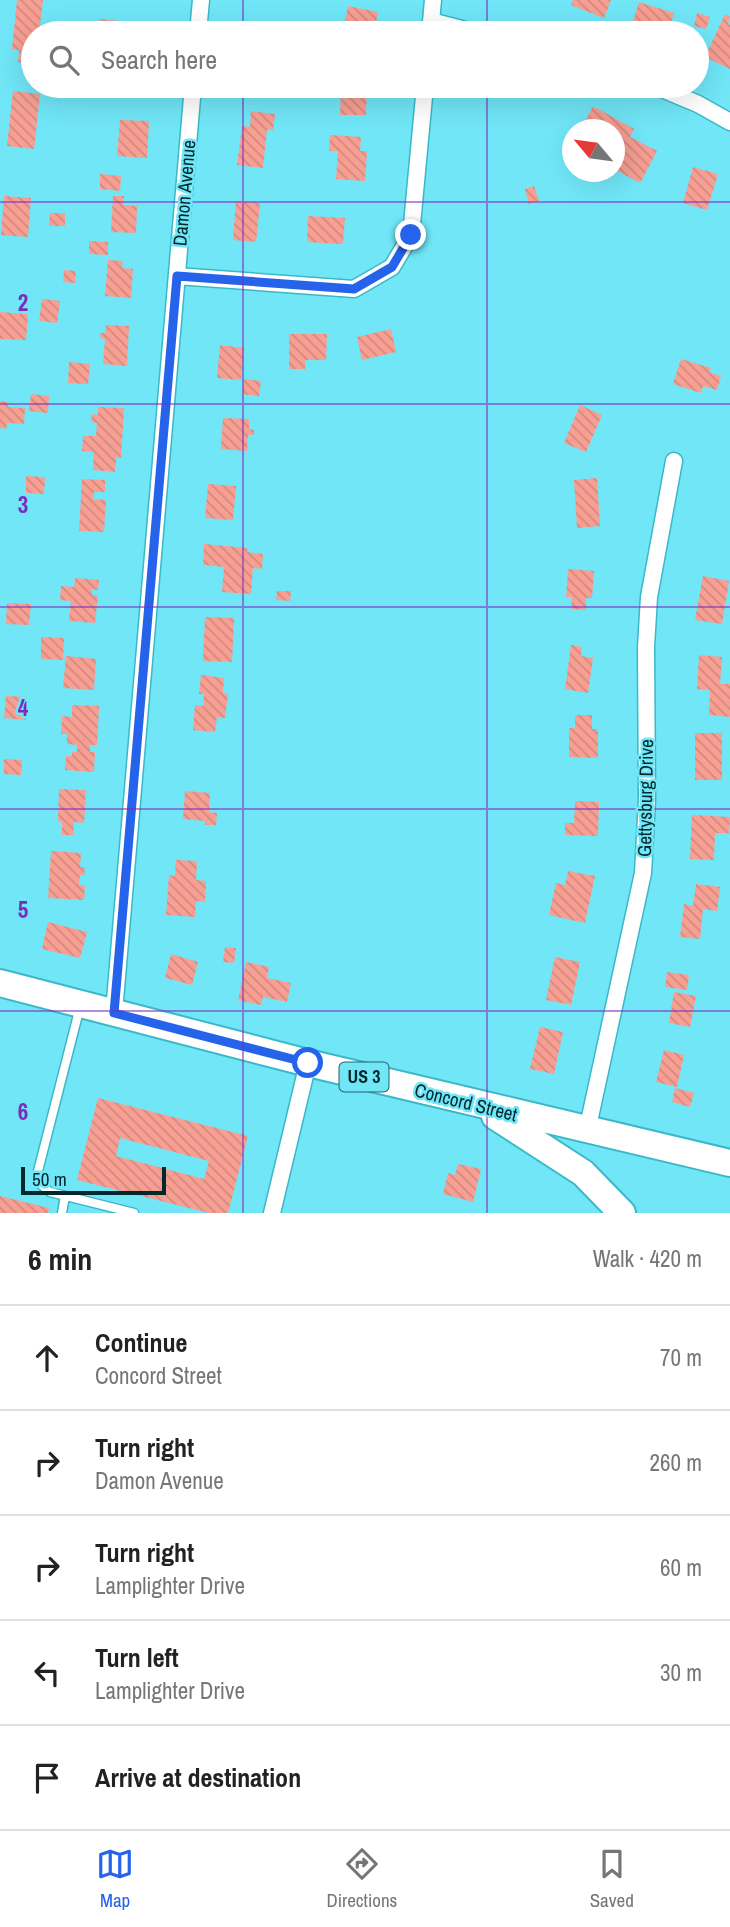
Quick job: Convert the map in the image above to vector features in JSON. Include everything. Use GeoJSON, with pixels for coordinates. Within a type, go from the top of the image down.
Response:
{"type":"FeatureCollection","features":[{"type":"Feature","properties":{"kind":"main road","name":"Concord Street"},"geometry":{"type":"LineString","coordinates":[[0,983],[308,1063],[730,1163]]}},
{"type":"Feature","properties":{"kind":"main road"},"geometry":{"type":"LineString","coordinates":[[476,1104],[573,1166],[601,1189],[622,1213]]}},
{"type":"Feature","properties":{"kind":"street"},"geometry":{"type":"LineString","coordinates":[[199,21],[201,0]]}},
{"type":"Feature","properties":{"kind":"street"},"geometry":{"type":"LineString","coordinates":[[431,21],[433,0]]}},
{"type":"Feature","properties":{"kind":"street","name":"Damon Avenue"},"geometry":{"type":"LineString","coordinates":[[114,1013],[192,98]]}},
{"type":"Feature","properties":{"kind":"street"},"geometry":{"type":"LineString","coordinates":[[177,276],[354,289],[392,267],[411,235],[424,98]]}},
{"type":"Feature","properties":{"kind":"street"},"geometry":{"type":"LineString","coordinates":[[684,98],[730,122]]}},
{"type":"Feature","properties":{"kind":"street","name":"Gettysburg Drive"},"geometry":{"type":"LineString","coordinates":[[587,1131],[643,873],[647,800],[646,647],[649,597],[674,461]]}},
{"type":"Feature","properties":{"kind":"street"},"geometry":{"type":"LineString","coordinates":[[272,1213],[308,1063]]}},
{"type":"Feature","properties":{"kind":"lane"},"geometry":{"type":"LineString","coordinates":[[81,1004],[38,1171],[40,1184],[50,1192],[134,1213]]}},
{"type":"Feature","properties":{"kind":"lane"},"geometry":{"type":"LineString","coordinates":[[62,1213],[65,1196]]}},
{"type":"Feature","properties":{"kind":"building"},"geometry":{"type":"Polygon","coordinates":[[[17,0],[43,0],[40,21],[21,21],[21,62],[18,62],[19,50],[12,49],[17,0]]]}},
{"type":"Feature","properties":{"kind":"building"},"geometry":{"type":"Polygon","coordinates":[[[573,0],[611,0],[604,18],[571,5],[573,0]]]}},
{"type":"Feature","properties":{"kind":"building"},"geometry":{"type":"Polygon","coordinates":[[[639,2],[674,13],[672,21],[633,21],[639,2]]]}},
{"type":"Feature","properties":{"kind":"building"},"geometry":{"type":"Polygon","coordinates":[[[348,6],[378,12],[376,21],[345,21],[348,6]]]}},
{"type":"Feature","properties":{"kind":"building"},"geometry":{"type":"Polygon","coordinates":[[[697,13],[710,17],[709,21],[695,21],[697,13]]]}},
{"type":"Feature","properties":{"kind":"building"},"geometry":{"type":"Polygon","coordinates":[[[725,14],[730,17],[730,69],[709,59],[709,48],[725,14]]]}},
{"type":"Feature","properties":{"kind":"building"},"geometry":{"type":"Polygon","coordinates":[[[13,91],[21,92],[21,98],[40,98],[34,149],[7,146],[13,91]]]}},
{"type":"Feature","properties":{"kind":"building"},"geometry":{"type":"Polygon","coordinates":[[[341,98],[367,98],[366,115],[340,115],[341,98]]]}},
{"type":"Feature","properties":{"kind":"building"},"geometry":{"type":"Polygon","coordinates":[[[593,106],[616,119],[586,119],[593,106]]]}},
{"type":"Feature","properties":{"kind":"building"},"geometry":{"type":"Polygon","coordinates":[[[251,111],[275,114],[273,130],[267,130],[263,168],[237,165],[242,126],[250,127],[251,111]]]}},
{"type":"Feature","properties":{"kind":"building"},"geometry":{"type":"Polygon","coordinates":[[[120,120],[149,121],[147,158],[117,156],[120,120]]]}},
{"type":"Feature","properties":{"kind":"building"},"geometry":{"type":"Polygon","coordinates":[[[625,124],[634,129],[630,137],[657,151],[640,183],[625,175],[625,124]]]}},
{"type":"Feature","properties":{"kind":"building"},"geometry":{"type":"Polygon","coordinates":[[[330,135],[361,137],[360,151],[367,151],[365,181],[336,179],[338,151],[329,151],[330,135]]]}},
{"type":"Feature","properties":{"kind":"building"},"geometry":{"type":"Polygon","coordinates":[[[693,167],[718,174],[707,210],[683,203],[693,167]]]}},
{"type":"Feature","properties":{"kind":"building"},"geometry":{"type":"Polygon","coordinates":[[[100,174],[121,176],[120,191],[100,189],[100,174]]]}},
{"type":"Feature","properties":{"kind":"building"},"geometry":{"type":"Polygon","coordinates":[[[534,186],[539,201],[529,204],[525,189],[534,186]]]}},
{"type":"Feature","properties":{"kind":"building"},"geometry":{"type":"Polygon","coordinates":[[[4,196],[31,198],[28,237],[1,235],[4,196]]]}},
{"type":"Feature","properties":{"kind":"building"},"geometry":{"type":"Polygon","coordinates":[[[113,196],[124,196],[123,205],[137,206],[136,233],[111,232],[113,196]]]}},
{"type":"Feature","properties":{"kind":"building"},"geometry":{"type":"Polygon","coordinates":[[[236,201],[260,203],[256,242],[233,240],[236,201]]]}},
{"type":"Feature","properties":{"kind":"building"},"geometry":{"type":"Polygon","coordinates":[[[50,213],[65,213],[65,226],[49,226],[50,213]]]}},
{"type":"Feature","properties":{"kind":"building"},"geometry":{"type":"Polygon","coordinates":[[[308,216],[345,218],[343,244],[307,242],[308,216]]]}},
{"type":"Feature","properties":{"kind":"building"},"geometry":{"type":"Polygon","coordinates":[[[89,241],[108,242],[108,255],[89,254],[89,241]]]}},
{"type":"Feature","properties":{"kind":"building"},"geometry":{"type":"Polygon","coordinates":[[[108,260],[123,261],[122,268],[133,269],[131,298],[105,296],[108,260]]]}},
{"type":"Feature","properties":{"kind":"building"},"geometry":{"type":"Polygon","coordinates":[[[64,270],[76,271],[75,283],[63,282],[64,270]]]}},
{"type":"Feature","properties":{"kind":"building"},"geometry":{"type":"Polygon","coordinates":[[[42,299],[60,301],[57,323],[39,321],[42,299]]]}},
{"type":"Feature","properties":{"kind":"building"},"geometry":{"type":"Polygon","coordinates":[[[0,312],[28,314],[26,340],[0,339],[0,312]]]}},
{"type":"Feature","properties":{"kind":"building"},"geometry":{"type":"Polygon","coordinates":[[[106,325],[129,326],[127,366],[103,364],[105,339],[100,338],[100,333],[105,333],[106,325]]]}},
{"type":"Feature","properties":{"kind":"building"},"geometry":{"type":"Polygon","coordinates":[[[391,329],[396,352],[362,360],[357,337],[391,329]]]}},
{"type":"Feature","properties":{"kind":"building"},"geometry":{"type":"Polygon","coordinates":[[[289,334],[327,334],[326,360],[305,360],[305,369],[289,369],[289,334]]]}},
{"type":"Feature","properties":{"kind":"building"},"geometry":{"type":"Polygon","coordinates":[[[220,345],[244,348],[241,380],[217,378],[220,345]]]}},
{"type":"Feature","properties":{"kind":"building"},"geometry":{"type":"Polygon","coordinates":[[[681,359],[711,368],[709,372],[721,376],[717,390],[703,386],[701,393],[673,384],[681,359]]]}},
{"type":"Feature","properties":{"kind":"building"},"geometry":{"type":"Polygon","coordinates":[[[69,362],[90,364],[88,384],[68,383],[69,362]]]}},
{"type":"Feature","properties":{"kind":"building"},"geometry":{"type":"Polygon","coordinates":[[[244,379],[261,381],[259,396],[242,394],[244,379]]]}},
{"type":"Feature","properties":{"kind":"building"},"geometry":{"type":"Polygon","coordinates":[[[31,394],[49,396],[48,413],[29,411],[31,394]]]}},
{"type":"Feature","properties":{"kind":"building"},"geometry":{"type":"Polygon","coordinates":[[[0,401],[8,402],[8,407],[25,408],[24,424],[7,423],[6,429],[0,428],[0,401]]]}},
{"type":"Feature","properties":{"kind":"building"},"geometry":{"type":"Polygon","coordinates":[[[580,405],[602,415],[586,452],[564,443],[580,405]]]}},
{"type":"Feature","properties":{"kind":"building"},"geometry":{"type":"Polygon","coordinates":[[[98,407],[124,408],[121,458],[116,457],[115,472],[93,470],[94,452],[82,451],[83,436],[96,436],[97,423],[91,422],[92,414],[98,415],[98,407]]]}},
{"type":"Feature","properties":{"kind":"building"},"geometry":{"type":"Polygon","coordinates":[[[223,418],[249,419],[249,429],[254,430],[254,435],[248,435],[247,451],[221,449],[223,418]]]}},
{"type":"Feature","properties":{"kind":"building"},"geometry":{"type":"Polygon","coordinates":[[[26,476],[45,477],[44,494],[26,493],[26,476]]]}},
{"type":"Feature","properties":{"kind":"building"},"geometry":{"type":"Polygon","coordinates":[[[597,478],[600,526],[577,528],[574,480],[597,478]]]}},
{"type":"Feature","properties":{"kind":"building"},"geometry":{"type":"Polygon","coordinates":[[[82,479],[105,480],[105,492],[94,492],[93,499],[106,500],[104,532],[79,531],[82,479]]]}},
{"type":"Feature","properties":{"kind":"building"},"geometry":{"type":"Polygon","coordinates":[[[208,484],[236,486],[233,520],[205,518],[208,484]]]}},
{"type":"Feature","properties":{"kind":"building"},"geometry":{"type":"Polygon","coordinates":[[[204,544],[248,548],[247,552],[263,554],[262,569],[253,568],[251,594],[222,592],[224,567],[203,565],[204,544]]]}},
{"type":"Feature","properties":{"kind":"building"},"geometry":{"type":"Polygon","coordinates":[[[568,569],[594,571],[592,598],[586,598],[586,610],[571,609],[572,597],[566,597],[568,569]]]}},
{"type":"Feature","properties":{"kind":"building"},"geometry":{"type":"Polygon","coordinates":[[[703,576],[729,581],[722,624],[695,620],[703,576]]]}},
{"type":"Feature","properties":{"kind":"building"},"geometry":{"type":"Polygon","coordinates":[[[75,578],[99,580],[98,590],[92,589],[92,595],[98,595],[95,623],[69,621],[71,601],[60,600],[61,586],[74,587],[75,578]]]}},
{"type":"Feature","properties":{"kind":"building"},"geometry":{"type":"Polygon","coordinates":[[[277,591],[291,591],[290,601],[276,600],[277,591]]]}},
{"type":"Feature","properties":{"kind":"building"},"geometry":{"type":"Polygon","coordinates":[[[7,603],[31,604],[29,625],[6,624],[7,603]]]}},
{"type":"Feature","properties":{"kind":"building"},"geometry":{"type":"Polygon","coordinates":[[[205,617],[234,618],[232,662],[203,661],[205,617]]]}},
{"type":"Feature","properties":{"kind":"building"},"geometry":{"type":"Polygon","coordinates":[[[41,637],[64,638],[63,660],[41,659],[41,637]]]}},
{"type":"Feature","properties":{"kind":"building"},"geometry":{"type":"Polygon","coordinates":[[[571,645],[582,647],[581,656],[593,658],[588,693],[565,689],[571,645]]]}},
{"type":"Feature","properties":{"kind":"building"},"geometry":{"type":"Polygon","coordinates":[[[699,655],[722,657],[720,684],[730,684],[730,717],[709,715],[710,690],[697,689],[699,655]]]}},
{"type":"Feature","properties":{"kind":"building"},"geometry":{"type":"Polygon","coordinates":[[[66,656],[96,659],[94,690],[63,688],[66,656]]]}},
{"type":"Feature","properties":{"kind":"building"},"geometry":{"type":"Polygon","coordinates":[[[201,675],[224,678],[223,693],[228,694],[225,718],[217,717],[215,732],[193,730],[195,705],[203,706],[204,694],[199,694],[201,675]]]}},
{"type":"Feature","properties":{"kind":"building"},"geometry":{"type":"Polygon","coordinates":[[[6,696],[27,697],[26,720],[4,718],[6,696]]]}},
{"type":"Feature","properties":{"kind":"building"},"geometry":{"type":"Polygon","coordinates":[[[72,705],[99,706],[97,745],[90,745],[90,752],[95,752],[94,772],[65,770],[66,756],[77,752],[77,745],[67,744],[67,734],[61,734],[62,716],[72,717],[72,705]]]}},
{"type":"Feature","properties":{"kind":"building"},"geometry":{"type":"Polygon","coordinates":[[[575,715],[592,715],[592,729],[598,729],[598,758],[569,757],[569,728],[575,728],[575,715]]]}},
{"type":"Feature","properties":{"kind":"building"},"geometry":{"type":"Polygon","coordinates":[[[695,733],[722,733],[722,780],[695,780],[695,733]]]}},
{"type":"Feature","properties":{"kind":"building"},"geometry":{"type":"Polygon","coordinates":[[[4,759],[22,760],[21,775],[4,774],[4,759]]]}},
{"type":"Feature","properties":{"kind":"building"},"geometry":{"type":"Polygon","coordinates":[[[59,789],[86,790],[84,823],[74,822],[73,835],[62,835],[62,821],[58,821],[59,789]]]}},
{"type":"Feature","properties":{"kind":"building"},"geometry":{"type":"Polygon","coordinates":[[[185,791],[210,793],[209,812],[217,813],[216,825],[183,819],[185,791]]]}},
{"type":"Feature","properties":{"kind":"building"},"geometry":{"type":"Polygon","coordinates":[[[575,801],[599,802],[598,836],[565,835],[565,823],[574,823],[575,801]]]}},
{"type":"Feature","properties":{"kind":"building"},"geometry":{"type":"Polygon","coordinates":[[[692,815],[730,817],[729,833],[715,833],[714,860],[690,859],[692,815]]]}},
{"type":"Feature","properties":{"kind":"building"},"geometry":{"type":"Polygon","coordinates":[[[51,851],[81,853],[80,867],[85,867],[84,875],[80,875],[79,885],[85,886],[84,900],[48,898],[51,851]]]}},
{"type":"Feature","properties":{"kind":"building"},"geometry":{"type":"Polygon","coordinates":[[[176,860],[197,861],[196,880],[206,881],[205,902],[196,901],[195,917],[166,915],[169,875],[175,876],[176,860]]]}},
{"type":"Feature","properties":{"kind":"building"},"geometry":{"type":"Polygon","coordinates":[[[568,871],[595,876],[585,923],[549,915],[556,883],[565,885],[568,871]]]}},
{"type":"Feature","properties":{"kind":"building"},"geometry":{"type":"Polygon","coordinates":[[[696,884],[720,887],[717,911],[703,909],[700,939],[680,937],[684,904],[693,906],[696,884]]]}},
{"type":"Feature","properties":{"kind":"building"},"geometry":{"type":"Polygon","coordinates":[[[48,922],[87,932],[80,958],[42,949],[48,922]]]}},
{"type":"Feature","properties":{"kind":"building"},"geometry":{"type":"Polygon","coordinates":[[[225,947],[236,948],[234,963],[223,962],[225,947]]]}},
{"type":"Feature","properties":{"kind":"building"},"geometry":{"type":"Polygon","coordinates":[[[171,954],[198,962],[192,985],[165,978],[171,954]]]}},
{"type":"Feature","properties":{"kind":"building"},"geometry":{"type":"Polygon","coordinates":[[[555,957],[580,962],[571,1005],[546,1000],[555,957]]]}},
{"type":"Feature","properties":{"kind":"building"},"geometry":{"type":"Polygon","coordinates":[[[246,962],[269,967],[267,978],[291,983],[287,1002],[263,997],[261,1005],[238,1000],[246,962]]]}},
{"type":"Feature","properties":{"kind":"building"},"geometry":{"type":"Polygon","coordinates":[[[667,972],[689,975],[687,990],[665,987],[667,972]]]}},
{"type":"Feature","properties":{"kind":"building"},"geometry":{"type":"Polygon","coordinates":[[[674,992],[696,996],[690,1027],[669,1023],[674,992]]]}},
{"type":"Feature","properties":{"kind":"building"},"geometry":{"type":"Polygon","coordinates":[[[540,1027],[563,1032],[554,1074],[530,1069],[540,1027]]]}},
{"type":"Feature","properties":{"kind":"building"},"geometry":{"type":"Polygon","coordinates":[[[664,1050],[684,1055],[677,1087],[656,1082],[664,1050]]]}},
{"type":"Feature","properties":{"kind":"building"},"geometry":{"type":"Polygon","coordinates":[[[675,1088],[694,1093],[690,1107],[672,1102],[675,1088]]]}},
{"type":"Feature","properties":{"kind":"building"},"geometry":{"type":"Polygon","coordinates":[[[98,1098],[248,1136],[228,1213],[209,1213],[77,1180],[98,1098]],[[120,1138],[116,1156],[204,1179],[209,1161],[120,1138]]]}},
{"type":"Feature","properties":{"kind":"building"},"geometry":{"type":"Polygon","coordinates":[[[458,1164],[481,1169],[473,1202],[443,1194],[448,1173],[455,1175],[458,1164]]]}},
{"type":"Feature","properties":{"kind":"building"},"geometry":{"type":"Polygon","coordinates":[[[0,1196],[49,1208],[48,1213],[0,1213],[0,1196]]]}},
{"type":"Feature","properties":{"kind":"route"},"geometry":{"type":"LineString","coordinates":[[308,1063],[114,1013],[177,276],[354,289],[392,267],[411,235]]}}]}
